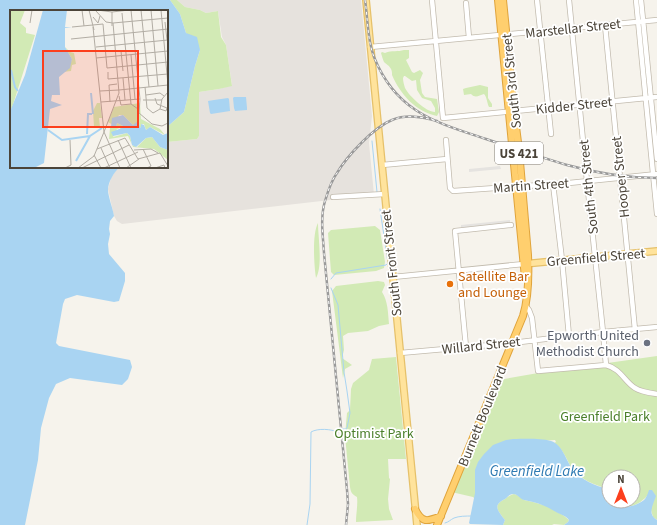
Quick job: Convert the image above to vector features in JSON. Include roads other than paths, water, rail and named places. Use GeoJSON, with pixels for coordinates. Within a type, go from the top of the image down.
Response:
{"type":"FeatureCollection","features":[{"type":"Feature","properties":{"kind":"highway","name":"South 3rd Street"},"geometry":{"type":"LineString","coordinates":[[498,0],[504,35]]}},
{"type":"Feature","properties":{"kind":"highway","name":"South 3rd Street"},"geometry":{"type":"LineString","coordinates":[[503,0],[504,35],[511,111],[519,150],[519,186],[528,290],[526,306]]}},
{"type":"Feature","properties":{"kind":"highway","name":"Burnett Boulevard"},"geometry":{"type":"LineString","coordinates":[[438,525],[526,306]]}},
{"type":"Feature","properties":{"kind":"highway"},"geometry":{"type":"LineString","coordinates":[[415,509],[419,516],[426,521],[433,520],[441,516]]}},
{"type":"Feature","properties":{"kind":"main road","name":"South Front Street"},"geometry":{"type":"LineString","coordinates":[[366,0],[417,525]]}},
{"type":"Feature","properties":{"kind":"main road","name":"Greenfield Street"},"geometry":{"type":"LineString","coordinates":[[526,264],[657,251]]}},
{"type":"Feature","properties":{"kind":"street"},"geometry":{"type":"LineString","coordinates":[[432,0],[436,41]]}},
{"type":"Feature","properties":{"kind":"street"},"geometry":{"type":"LineString","coordinates":[[537,0],[551,134]]}},
{"type":"Feature","properties":{"kind":"street","name":"South 4th Street"},"geometry":{"type":"LineString","coordinates":[[570,0],[606,365]]}},
{"type":"Feature","properties":{"kind":"street"},"geometry":{"type":"LineString","coordinates":[[636,0],[640,21],[648,98],[657,214]]}},
{"type":"Feature","properties":{"kind":"street"},"geometry":{"type":"LineString","coordinates":[[640,21],[641,0]]}},
{"type":"Feature","properties":{"kind":"street"},"geometry":{"type":"LineString","coordinates":[[466,3],[469,38]]}},
{"type":"Feature","properties":{"kind":"street","name":"Marstellar Street"},"geometry":{"type":"LineString","coordinates":[[370,47],[657,20]]}},
{"type":"Feature","properties":{"kind":"street","name":"Hooper Street"},"geometry":{"type":"LineString","coordinates":[[605,25],[635,330]]}},
{"type":"Feature","properties":{"kind":"street","name":"Kidder Street"},"geometry":{"type":"LineString","coordinates":[[436,41],[443,118],[657,97]]}},
{"type":"Feature","properties":{"kind":"street"},"geometry":{"type":"LineString","coordinates":[[648,98],[657,159]]}},
{"type":"Feature","properties":{"kind":"street"},"geometry":{"type":"LineString","coordinates":[[382,165],[447,159],[446,140]]}},
{"type":"Feature","properties":{"kind":"street","name":"Martin Street"},"geometry":{"type":"LineString","coordinates":[[447,159],[450,188],[453,191],[553,184],[655,174]]}},
{"type":"Feature","properties":{"kind":"street"},"geometry":{"type":"LineString","coordinates":[[553,184],[569,336]]}},
{"type":"Feature","properties":{"kind":"street"},"geometry":{"type":"LineString","coordinates":[[334,197],[385,194]]}},
{"type":"Feature","properties":{"kind":"street"},"geometry":{"type":"LineString","coordinates":[[466,347],[455,230],[511,225]]}},
{"type":"Feature","properties":{"kind":"street","name":"Greenfield Street"},"geometry":{"type":"LineString","coordinates":[[393,277],[526,264]]}},
{"type":"Feature","properties":{"kind":"street","name":"South 3rd Street"},"geometry":{"type":"LineString","coordinates":[[526,306],[532,318],[538,371],[606,365]]}},
{"type":"Feature","properties":{"kind":"street","name":"Willard Street"},"geometry":{"type":"LineString","coordinates":[[400,353],[512,343],[534,339],[657,327]]}},
{"type":"Feature","properties":{"kind":"street"},"geometry":{"type":"LineString","coordinates":[[606,365],[613,367],[622,374],[631,385],[638,390],[657,394]]}},
{"type":"Feature","properties":{"kind":"water"},"geometry":{"type":"Polygon","coordinates":[[[0,0],[170,0],[180,14],[186,33],[197,37],[200,50],[184,112],[168,126],[168,10],[10,10],[10,168],[119,168],[112,177],[108,190],[114,216],[110,221],[108,244],[109,254],[125,273],[125,281],[119,301],[114,302],[77,295],[65,299],[56,343],[59,346],[130,360],[132,367],[128,379],[122,385],[70,378],[56,384],[49,398],[41,428],[38,460],[25,525],[0,525],[0,0]]]}},
{"type":"Feature","properties":{"kind":"water"},"geometry":{"type":"Polygon","coordinates":[[[234,97],[246,97],[247,110],[235,111],[234,97]]]}},
{"type":"Feature","properties":{"kind":"water"},"geometry":{"type":"Polygon","coordinates":[[[228,98],[230,111],[210,113],[208,101],[228,98]]]}},
{"type":"Feature","properties":{"kind":"water","name":"Greenfield Lake"},"geometry":{"type":"Polygon","coordinates":[[[542,439],[555,443],[580,476],[589,482],[601,487],[601,509],[641,509],[641,502],[645,499],[649,490],[652,490],[656,496],[651,512],[657,520],[657,525],[564,525],[569,520],[564,516],[542,505],[521,499],[513,494],[501,501],[497,506],[498,511],[505,520],[503,525],[470,524],[475,493],[475,470],[478,462],[493,445],[506,440],[542,439]]]}},
{"type":"Feature","properties":{"kind":"waterway"},"geometry":{"type":"LineString","coordinates":[[372,141],[377,192]]}},
{"type":"Feature","properties":{"kind":"waterway"},"geometry":{"type":"LineString","coordinates":[[331,279],[336,273],[386,265],[388,263],[380,209]]}},
{"type":"Feature","properties":{"kind":"waterway"},"geometry":{"type":"LineString","coordinates":[[331,288],[338,305],[344,372],[350,413],[347,428],[343,429]]}},
{"type":"Feature","properties":{"kind":"waterway"},"geometry":{"type":"LineString","coordinates":[[307,525],[310,504],[311,432],[324,429],[338,432]]}},
{"type":"Feature","properties":{"kind":"waterway"},"geometry":{"type":"LineString","coordinates":[[445,523],[456,517],[472,516]]}},
{"type":"Feature","properties":{"kind":"railway"},"geometry":{"type":"LineString","coordinates":[[365,0],[372,50],[383,76],[394,91],[406,103],[419,112],[450,127],[567,165],[612,174],[657,178]]}},
{"type":"Feature","properties":{"kind":"railway"},"geometry":{"type":"LineString","coordinates":[[346,525],[348,504],[347,490],[324,253],[322,227],[323,207],[331,183],[341,166],[369,135],[385,124],[398,118],[420,117],[437,121]]}},
{"type":"Feature","properties":{"kind":"place","name":"Satellite Bar and Lounge"},"geometry":{"type":"Point","coordinates":[450,284]}},
{"type":"Feature","properties":{"kind":"place","name":"Epworth United Methodist Church"},"geometry":{"type":"Point","coordinates":[647,343]}},
{"type":"Feature","properties":{"kind":"park label","name":"Greenfield Park"},"geometry":{"type":"Point","coordinates":[605,416]}},
{"type":"Feature","properties":{"kind":"park label","name":"Optimist Park"},"geometry":{"type":"Point","coordinates":[374,433]}}]}
